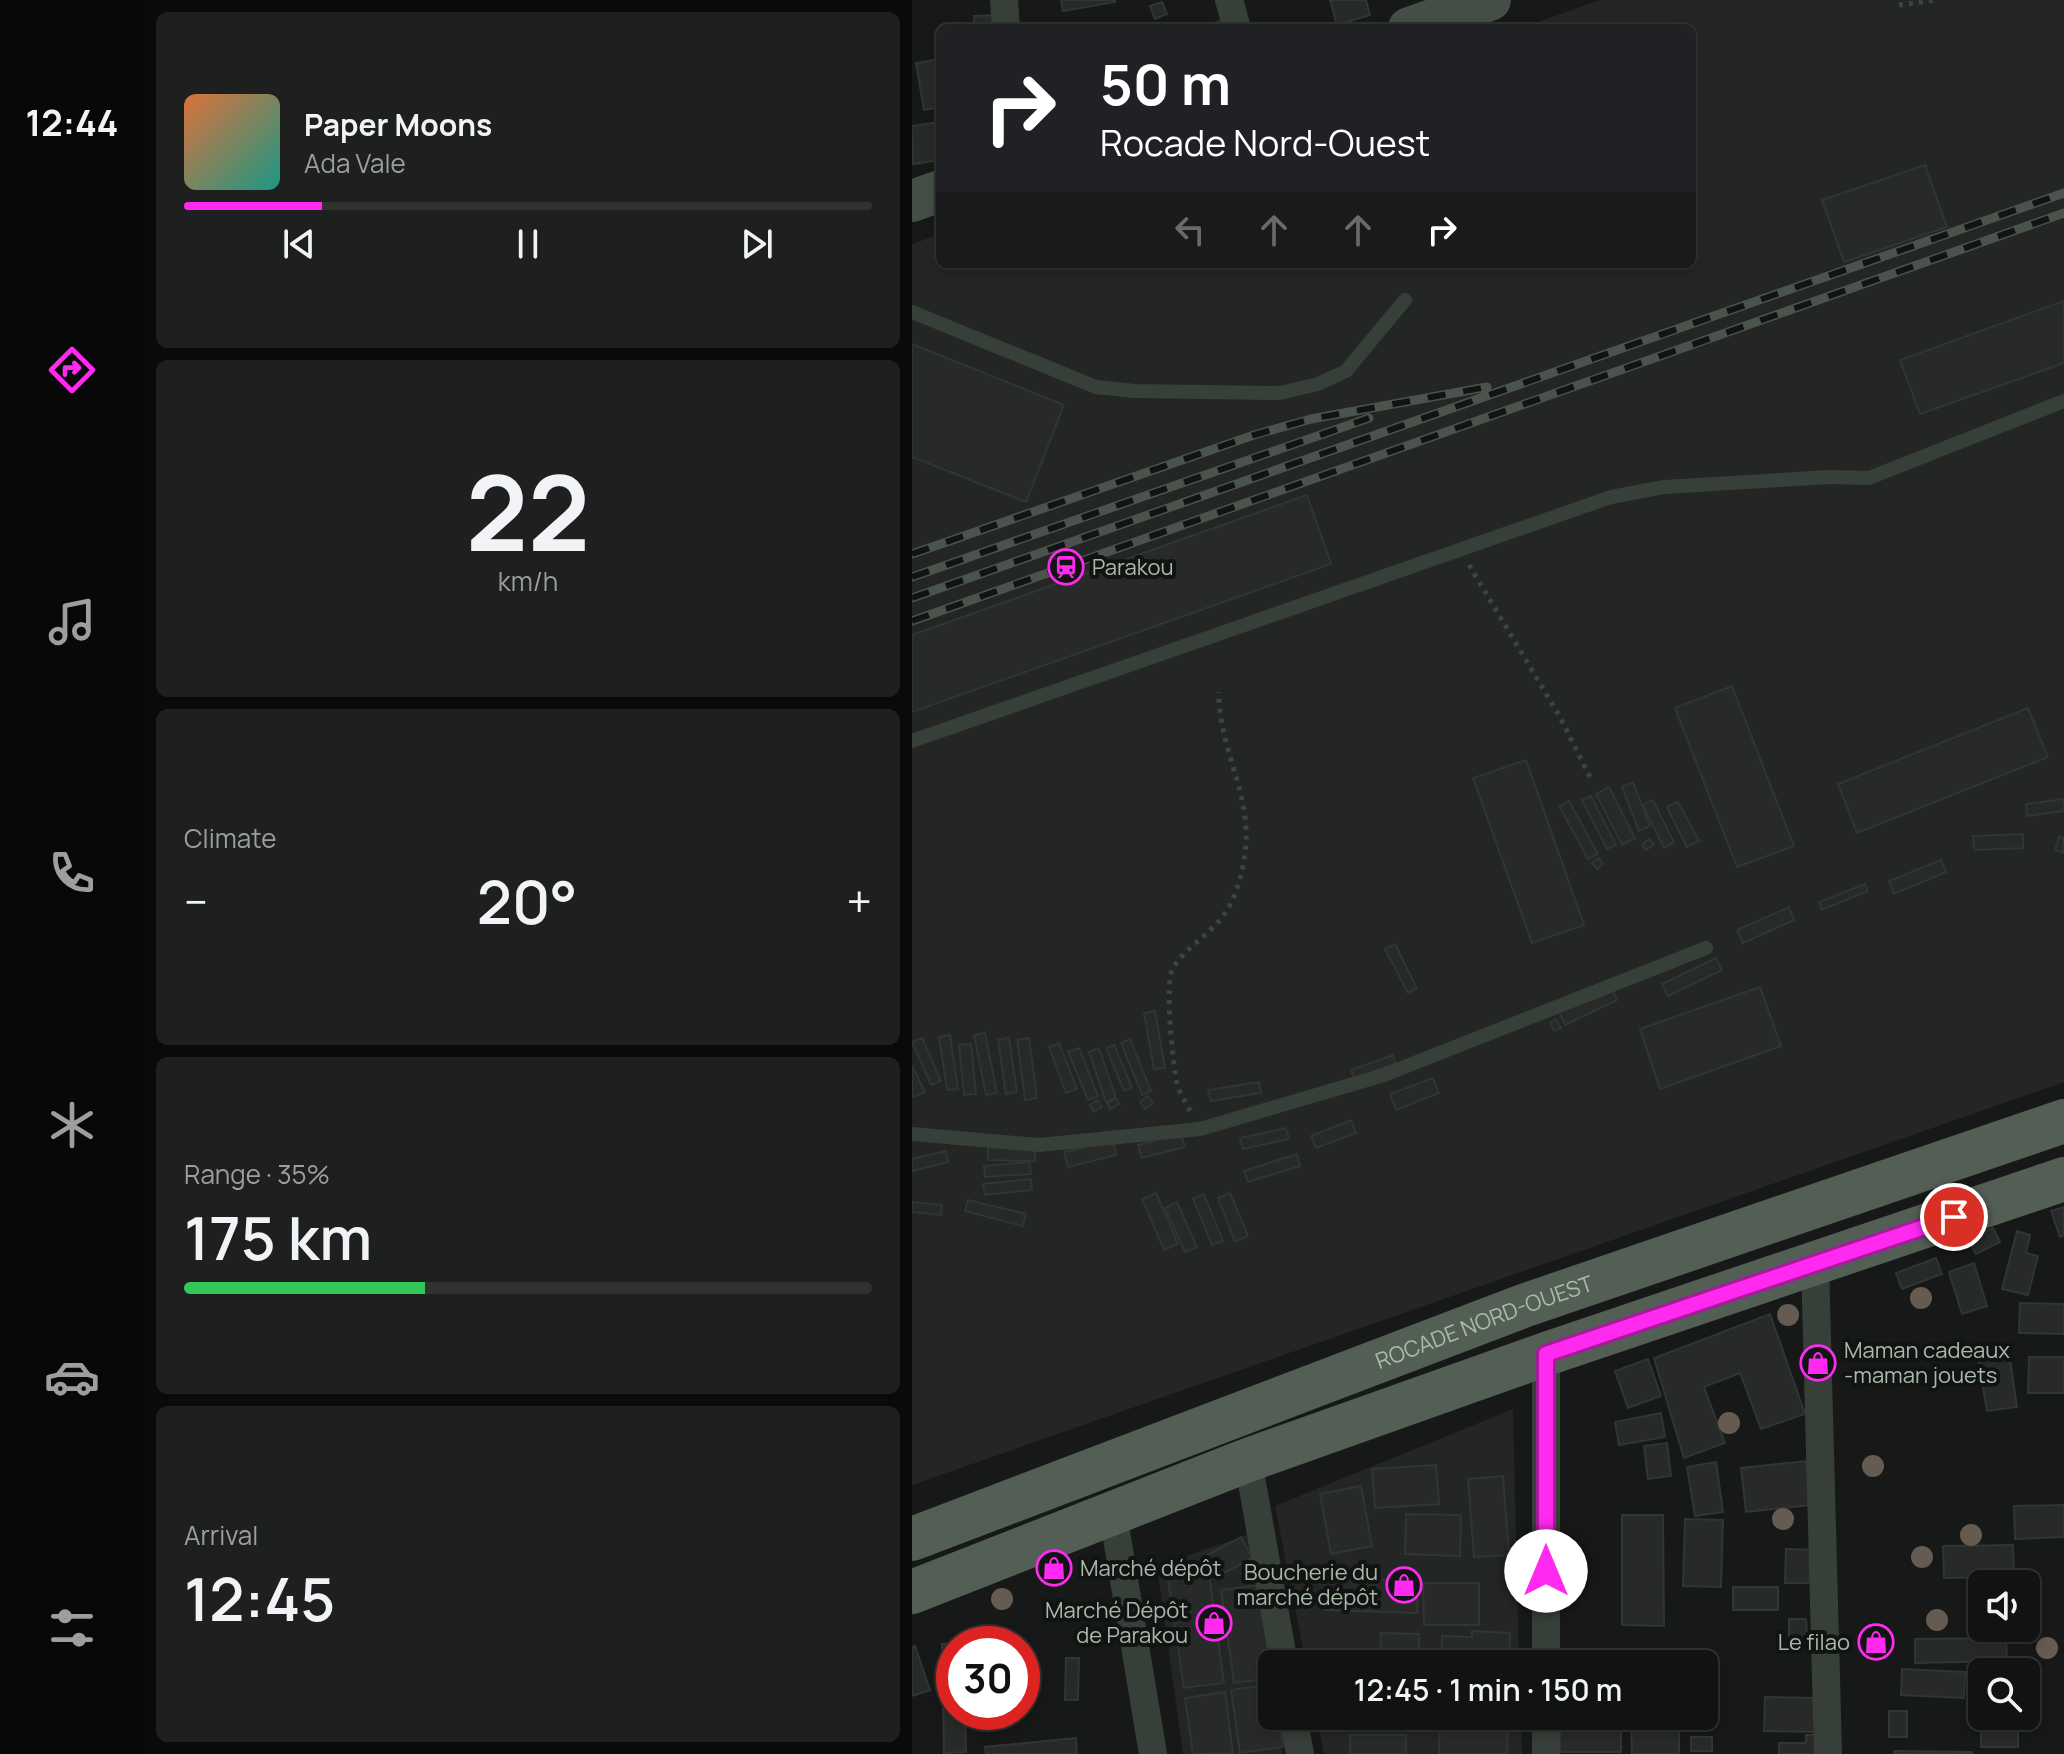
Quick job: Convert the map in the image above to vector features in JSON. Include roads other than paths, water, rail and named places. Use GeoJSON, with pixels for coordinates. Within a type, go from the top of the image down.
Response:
{"type":"FeatureCollection","features":[{"type":"Feature","properties":{"kind":"main road","name":"ROCADE NORD-OUEST"},"geometry":{"type":"LineString","coordinates":[[912,1539],[1523,1306],[2064,1121]]}},
{"type":"Feature","properties":{"kind":"main road"},"geometry":{"type":"LineString","coordinates":[[912,1592],[1248,1460],[1546,1354],[2064,1179]]}},
{"type":"Feature","properties":{"kind":"street"},"geometry":{"type":"LineString","coordinates":[[1004,0],[1006,24]]}},
{"type":"Feature","properties":{"kind":"street"},"geometry":{"type":"LineString","coordinates":[[1229,0],[1236,24]]}},
{"type":"Feature","properties":{"kind":"street"},"geometry":{"type":"LineString","coordinates":[[1421,24],[1490,0]]}},
{"type":"Feature","properties":{"kind":"street"},"geometry":{"type":"LineString","coordinates":[[912,201],[936,192]]}},
{"type":"Feature","properties":{"kind":"street"},"geometry":{"type":"LineString","coordinates":[[1815,1263],[1828,1754]]}},
{"type":"Feature","properties":{"kind":"street"},"geometry":{"type":"LineString","coordinates":[[1546,1354],[1546,1650]]}},
{"type":"Feature","properties":{"kind":"street"},"geometry":{"type":"LineString","coordinates":[[1248,1460],[1282,1650]]}},
{"type":"Feature","properties":{"kind":"street"},"geometry":{"type":"LineString","coordinates":[[1113,1514],[1153,1754]]}},
{"type":"Feature","properties":{"kind":"street"},"geometry":{"type":"LineString","coordinates":[[1296,1730],[1300,1754]]}},
{"type":"Feature","properties":{"kind":"street"},"geometry":{"type":"LineString","coordinates":[[1546,1730],[1546,1754]]}},
{"type":"Feature","properties":{"kind":"lane"},"geometry":{"type":"LineString","coordinates":[[912,312],[1096,387],[1135,391],[1280,393],[1318,384],[1346,371],[1405,300]]}},
{"type":"Feature","properties":{"kind":"lane"},"geometry":{"type":"LineString","coordinates":[[912,741],[1611,497],[1664,487],[1830,477],[1869,478],[2064,401]]}},
{"type":"Feature","properties":{"kind":"lane"},"geometry":{"type":"LineString","coordinates":[[912,1134],[1039,1145],[1200,1129],[1384,1075],[1706,948]]}},
{"type":"Feature","properties":{"kind":"railway"},"geometry":{"type":"LineString","coordinates":[[912,598],[2064,193]]}},
{"type":"Feature","properties":{"kind":"railway"},"geometry":{"type":"LineString","coordinates":[[912,621],[2064,213]]}},
{"type":"Feature","properties":{"kind":"railway"},"geometry":{"type":"LineString","coordinates":[[912,554],[1254,435],[1311,419],[1487,387]]}},
{"type":"Feature","properties":{"kind":"railway"},"geometry":{"type":"LineString","coordinates":[[912,577],[1369,418]]}},
{"type":"Feature","properties":{"kind":"place","name":"Parakou"},"geometry":{"type":"Point","coordinates":[1066,567]}},
{"type":"Feature","properties":{"kind":"place","name":"Maman cadeaux -maman jouets"},"geometry":{"type":"Point","coordinates":[1818,1363]}},
{"type":"Feature","properties":{"kind":"place","name":"Marché dépôt"},"geometry":{"type":"Point","coordinates":[1054,1568]}},
{"type":"Feature","properties":{"kind":"place","name":"Boucherie du marché dépôt"},"geometry":{"type":"Point","coordinates":[1404,1585]}},
{"type":"Feature","properties":{"kind":"place","name":"Marché Dépôt de Parakou"},"geometry":{"type":"Point","coordinates":[1214,1623]}},
{"type":"Feature","properties":{"kind":"place","name":"Le filao"},"geometry":{"type":"Point","coordinates":[1876,1642]}}]}
